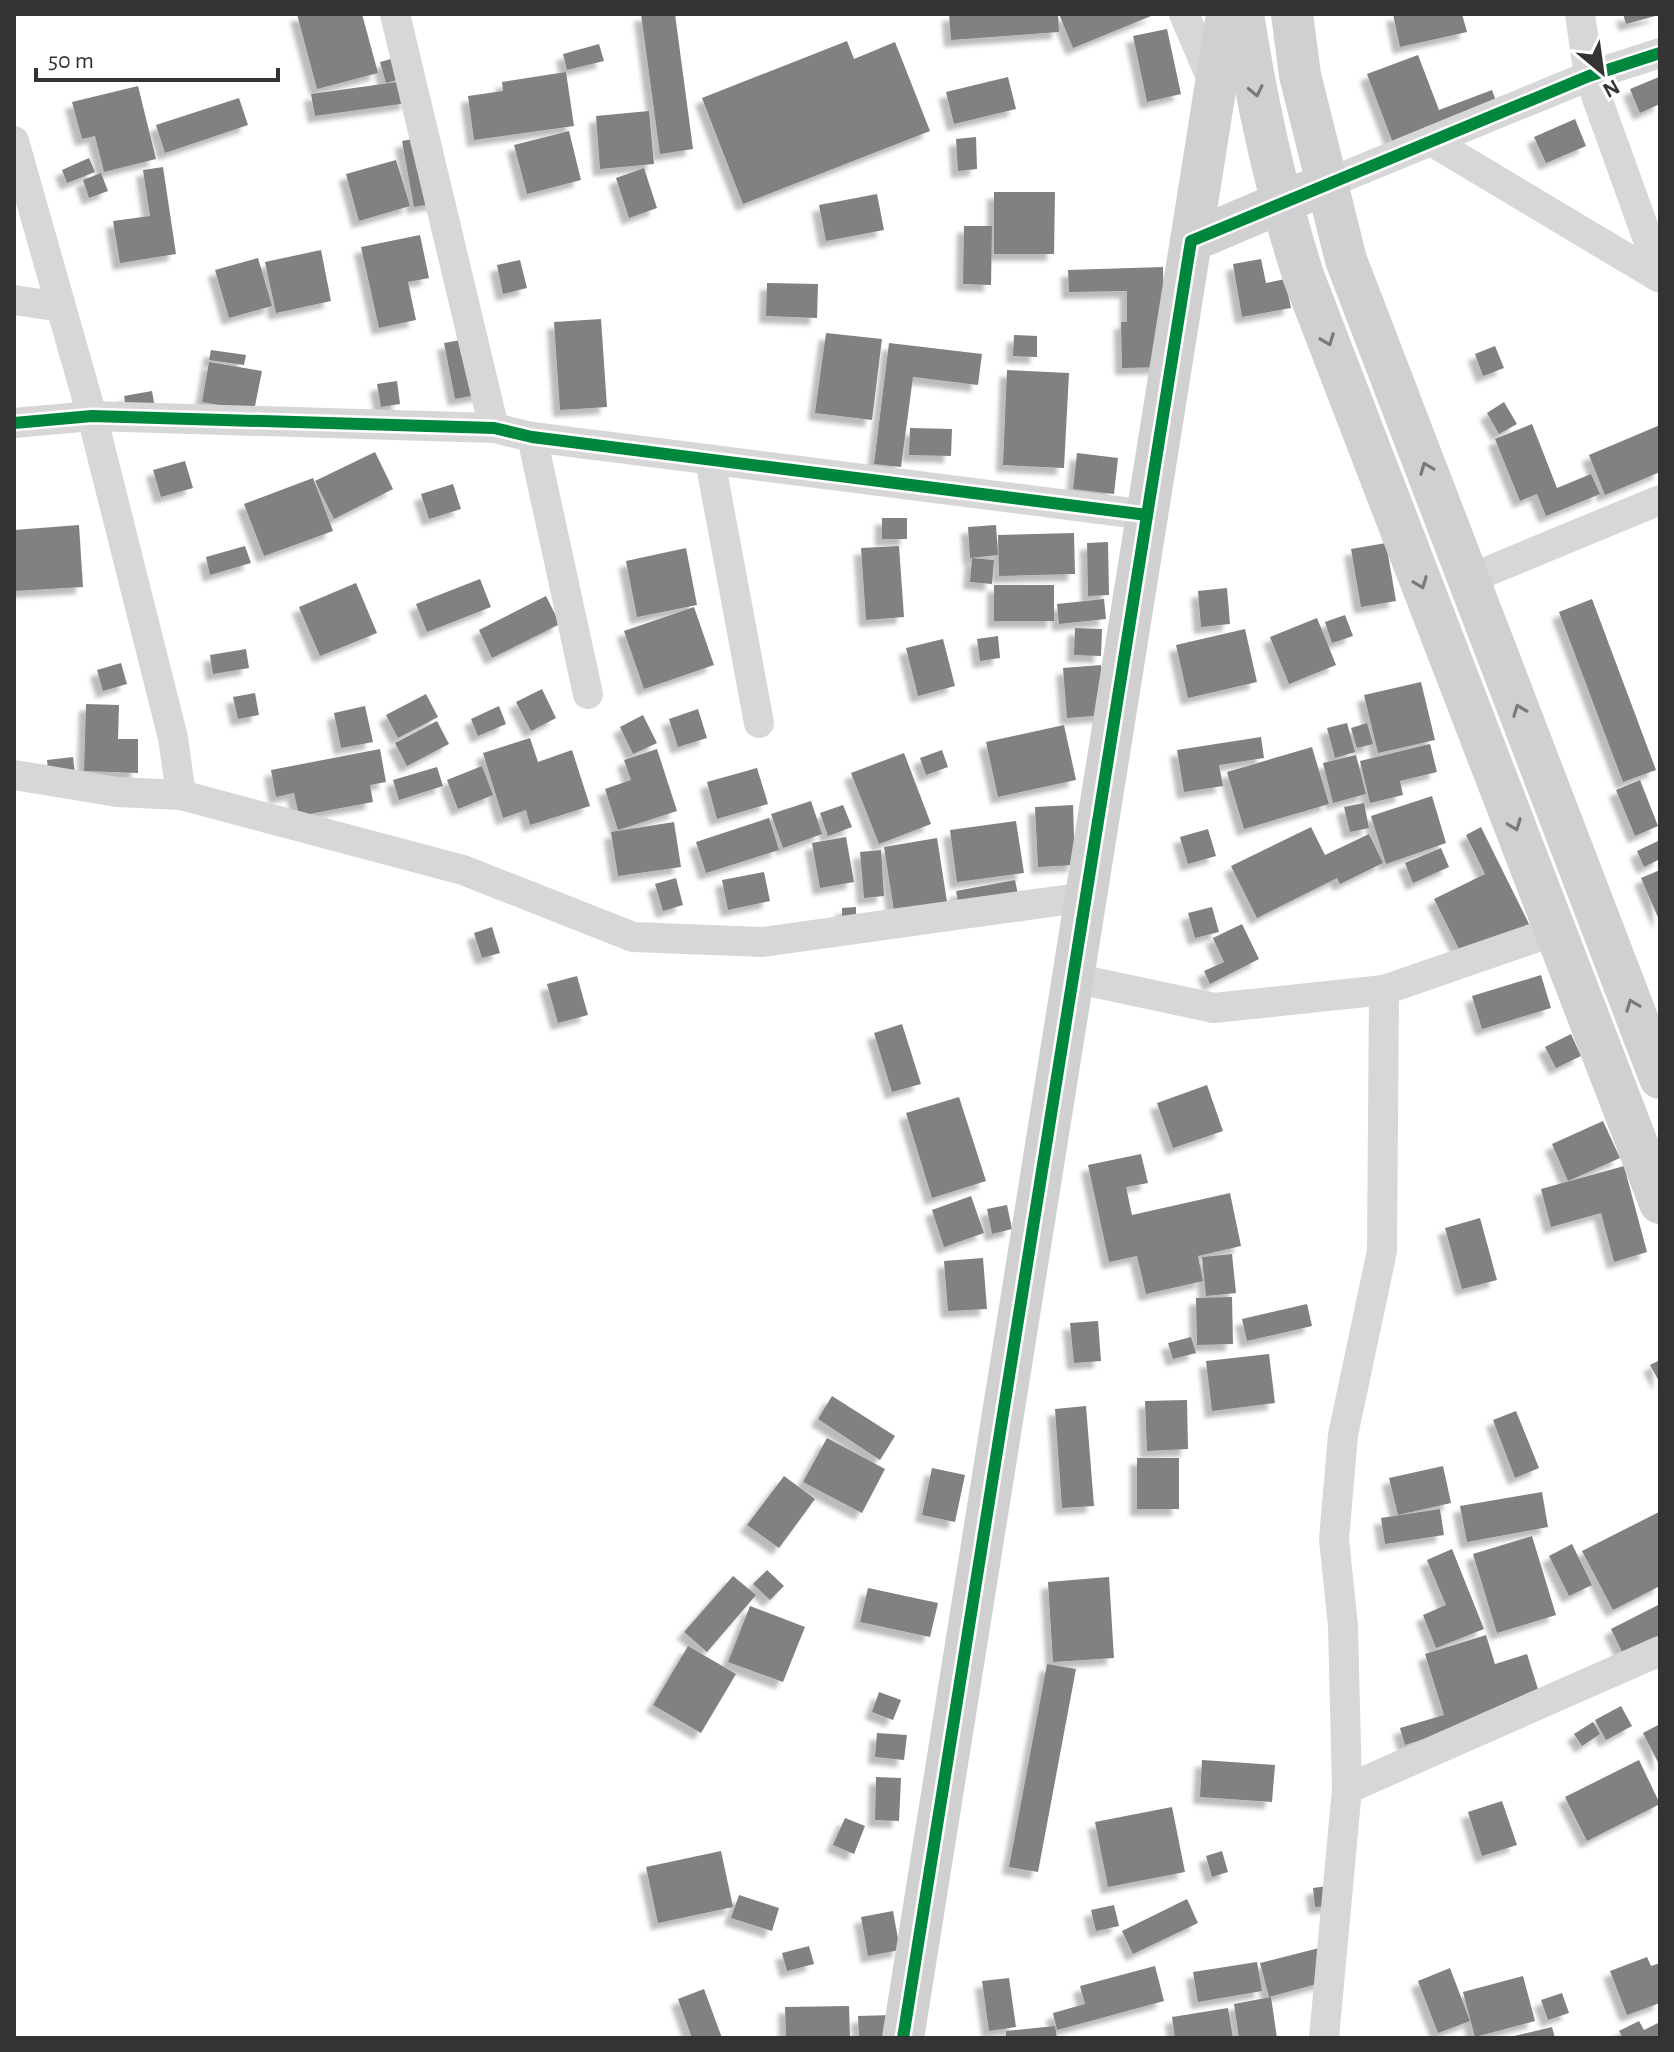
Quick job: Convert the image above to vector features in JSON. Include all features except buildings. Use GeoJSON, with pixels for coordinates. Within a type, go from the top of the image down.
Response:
{"type":"FeatureCollection","features":[{"type":"Feature","properties":{"kind":"main road"},"geometry":{"type":"LineString","coordinates":[[903,2038],[1227,14]]}},
{"type":"Feature","properties":{"kind":"main road"},"geometry":{"type":"LineString","coordinates":[[1243,14],[1253,83],[1281,205],[1304,278],[1660,1203]]}},
{"type":"Feature","properties":{"kind":"main road"},"geometry":{"type":"LineString","coordinates":[[1292,14],[1300,75],[1346,260],[1660,1078]]}},
{"type":"Feature","properties":{"kind":"main road"},"geometry":{"type":"LineString","coordinates":[[1191,241],[1326,184]]}},
{"type":"Feature","properties":{"kind":"street"},"geometry":{"type":"LineString","coordinates":[[395,14],[494,428]]}},
{"type":"Feature","properties":{"kind":"street"},"geometry":{"type":"LineString","coordinates":[[1184,14],[1215,87]]}},
{"type":"Feature","properties":{"kind":"street"},"geometry":{"type":"LineString","coordinates":[[1580,14],[1589,76],[1660,276]]}},
{"type":"Feature","properties":{"kind":"street"},"geometry":{"type":"LineString","coordinates":[[1326,184],[1589,76],[1660,53]]}},
{"type":"Feature","properties":{"kind":"street"},"geometry":{"type":"LineString","coordinates":[[14,141],[92,416],[173,738],[181,795]]}},
{"type":"Feature","properties":{"kind":"street"},"geometry":{"type":"LineString","coordinates":[[1431,141],[1660,276]]}},
{"type":"Feature","properties":{"kind":"street"},"geometry":{"type":"LineString","coordinates":[[14,300],[61,307]]}},
{"type":"Feature","properties":{"kind":"street"},"geometry":{"type":"LineString","coordinates":[[14,423],[92,416],[494,428],[532,437],[1147,515]]}},
{"type":"Feature","properties":{"kind":"street"},"geometry":{"type":"LineString","coordinates":[[532,437],[588,694]]}},
{"type":"Feature","properties":{"kind":"street"},"geometry":{"type":"LineString","coordinates":[[710,460],[759,723]]}},
{"type":"Feature","properties":{"kind":"street"},"geometry":{"type":"LineString","coordinates":[[1469,579],[1660,500]]}},
{"type":"Feature","properties":{"kind":"street"},"geometry":{"type":"LineString","coordinates":[[14,775],[117,792],[181,795],[463,870],[633,937],[763,942],[1086,897]]}},
{"type":"Feature","properties":{"kind":"street"},"geometry":{"type":"LineString","coordinates":[[1073,978],[1214,1008],[1384,990],[1555,931]]}},
{"type":"Feature","properties":{"kind":"street"},"geometry":{"type":"LineString","coordinates":[[1324,2038],[1347,1789],[1343,1626],[1334,1539],[1343,1435],[1382,1251],[1384,990]]}},
{"type":"Feature","properties":{"kind":"street"},"geometry":{"type":"LineString","coordinates":[[1347,1789],[1660,1651]]}},
{"type":"Feature","properties":{"kind":"cycle path"},"geometry":{"type":"LineString","coordinates":[[903,2038],[1191,241],[1589,76],[1660,53]]}},
{"type":"Feature","properties":{"kind":"cycle path"},"geometry":{"type":"LineString","coordinates":[[14,423],[92,416],[494,428],[532,437],[1147,515]]}}]}
